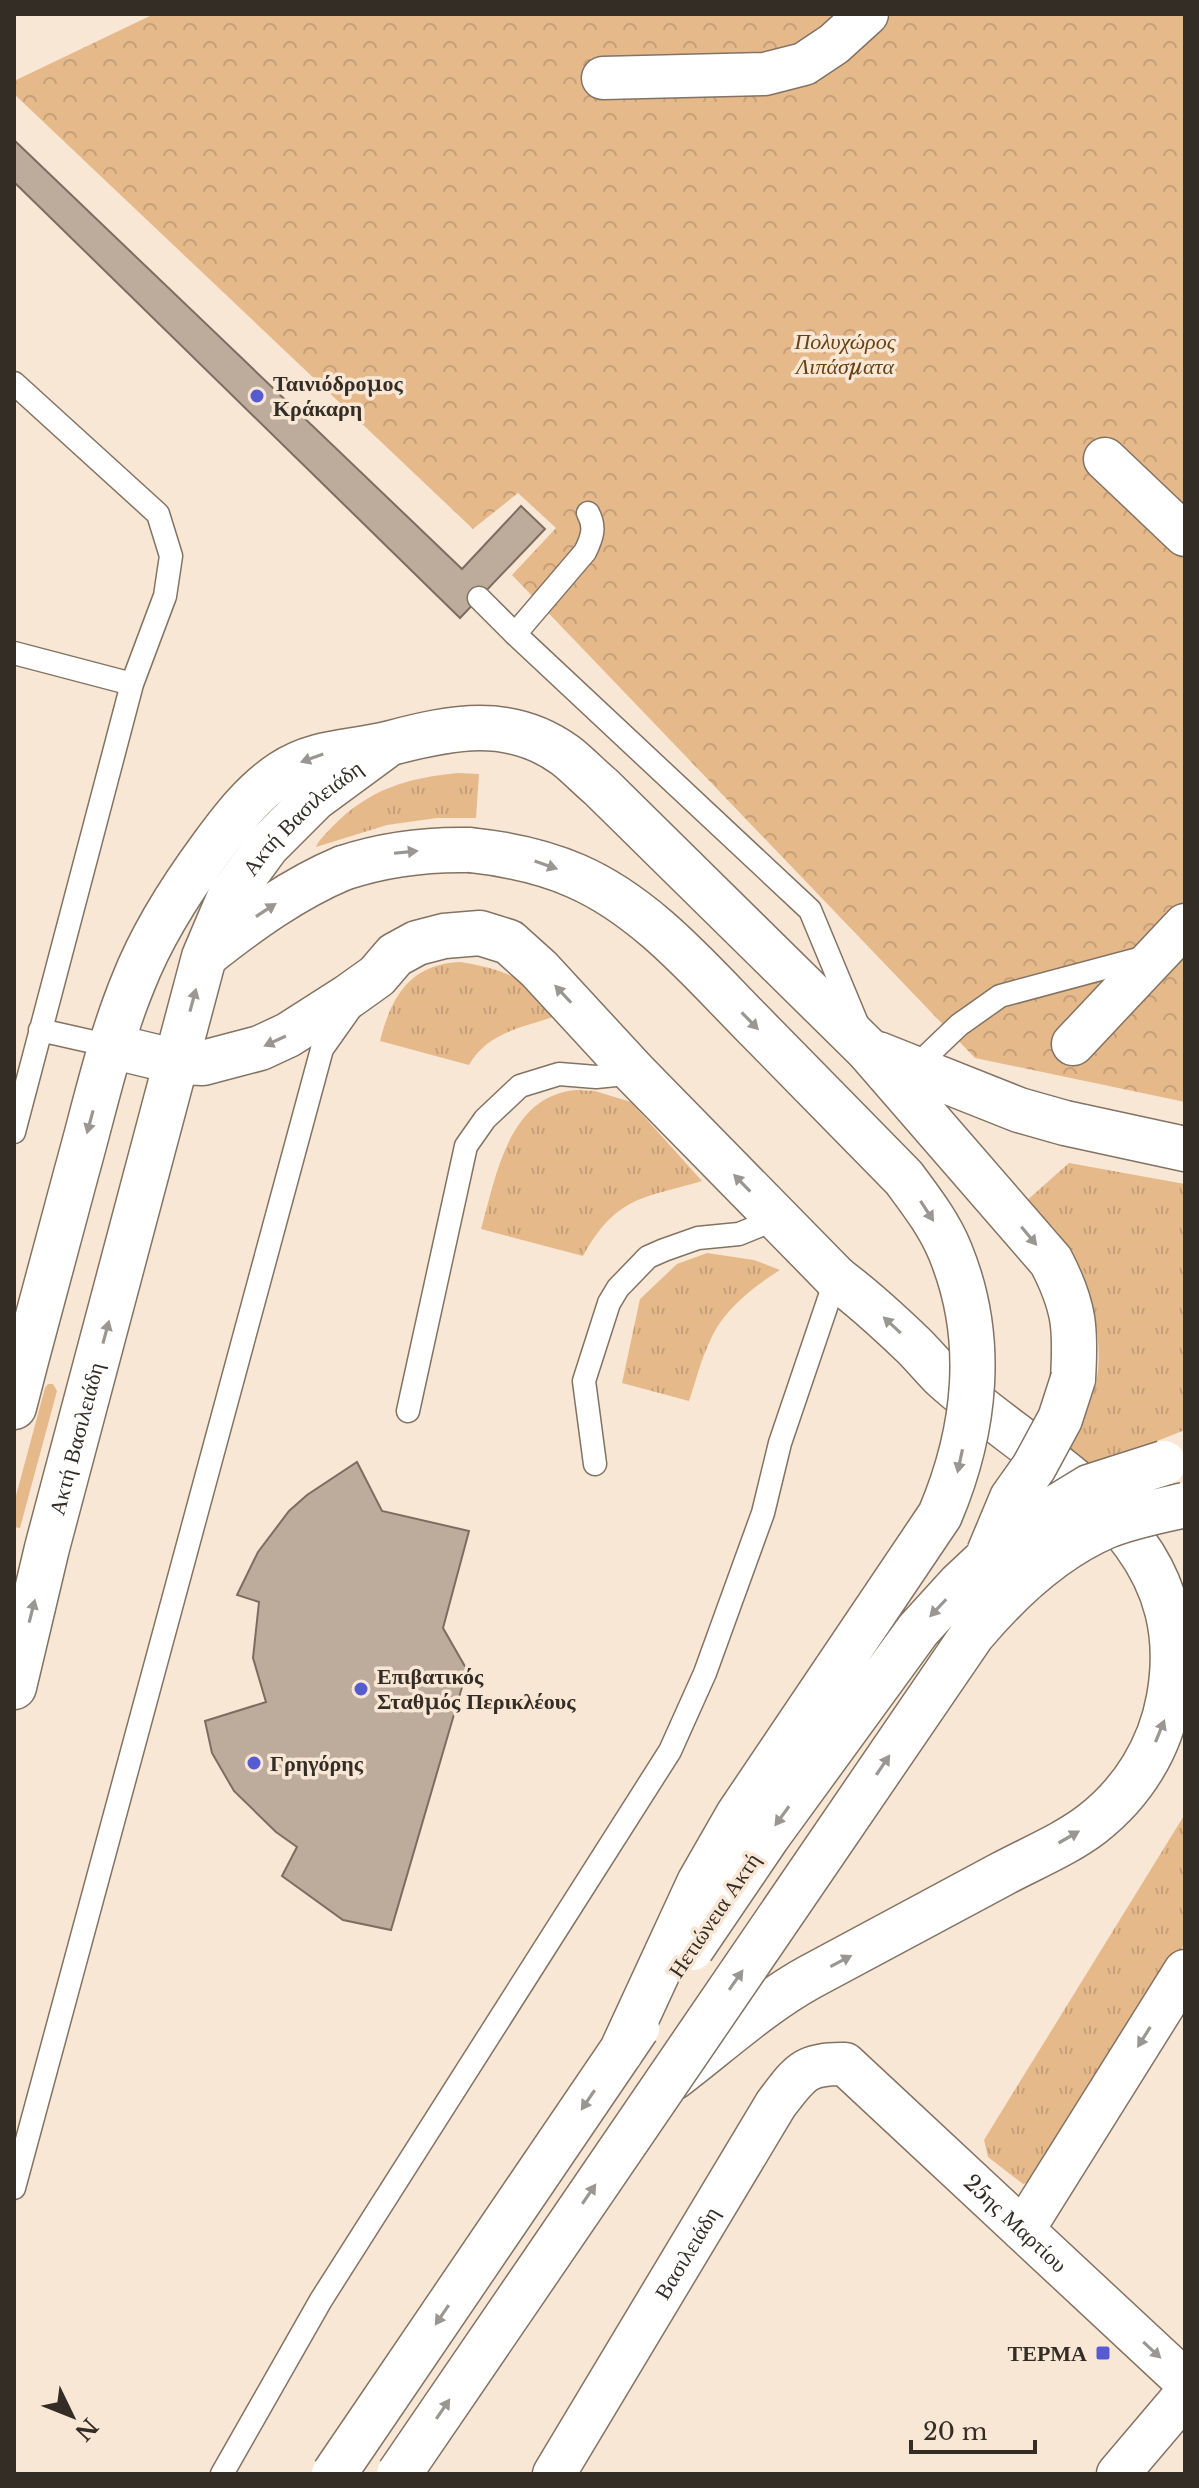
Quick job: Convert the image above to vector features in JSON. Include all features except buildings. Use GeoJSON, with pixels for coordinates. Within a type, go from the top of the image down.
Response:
{"type":"FeatureCollection","features":[{"type":"Feature","properties":{"kind":"main road"},"geometry":{"type":"LineString","coordinates":[[388,744],[419,734],[469,727],[519,733],[542,741],[565,755],[868,1050],[1051,1261],[1073,1312],[1076,1337],[1073,1379],[1060,1419],[1034,1467],[1012,1498],[987,1559]]}},
{"type":"Feature","properties":{"kind":"main road","name":"Ακτή Βασιλειάδη"},"geometry":{"type":"LineString","coordinates":[[14,1687],[47,1548],[204,957],[229,898],[267,846],[315,798],[388,744]]}},
{"type":"Feature","properties":{"kind":"main road","name":"Ακτή Βασιλειάδη"},"geometry":{"type":"LineString","coordinates":[[14,1407],[111,1046],[133,982],[154,938],[188,880],[237,813],[280,774],[322,754],[388,744]]}},
{"type":"Feature","properties":{"kind":"main road"},"geometry":{"type":"LineString","coordinates":[[204,957],[244,925],[295,891],[343,868],[392,854],[438,849],[506,854],[537,861],[578,877],[623,903],[681,950],[904,1178],[929,1212],[949,1248],[964,1291],[972,1335],[973,1377],[957,1474],[940,1515],[738,1815],[699,1883],[621,2052]]}},
{"type":"Feature","properties":{"kind":"main road"},"geometry":{"type":"LineString","coordinates":[[111,1046],[177,1062],[203,1063],[260,1048],[288,1035],[377,976],[395,955],[417,943],[444,936],[480,933],[509,942],[539,969],[635,1073],[836,1278],[870,1305],[943,1377],[1071,1476],[1111,1513],[1144,1556],[1158,1581],[1171,1629],[1172,1682],[1165,1719],[1149,1759],[1120,1798],[1078,1832],[792,1988],[663,2086]]}},
{"type":"Feature","properties":{"kind":"main road"},"geometry":{"type":"LineString","coordinates":[[868,1050],[1019,1110],[1185,1149]]}},
{"type":"Feature","properties":{"kind":"main road","name":"Ηετιώνεια Ακτή"},"geometry":{"type":"LineString","coordinates":[[334,2474],[768,1836],[918,1630],[987,1559],[1030,1523],[1089,1487],[1175,1460]]}},
{"type":"Feature","properties":{"kind":"main road"},"geometry":{"type":"LineString","coordinates":[[399,2474],[957,1654],[991,1612],[1043,1565],[1087,1537],[1136,1517],[1185,1505]]}},
{"type":"Feature","properties":{"kind":"street"},"geometry":{"type":"LineString","coordinates":[[603,78],[765,74],[804,64],[834,44],[867,14]]}},
{"type":"Feature","properties":{"kind":"street"},"geometry":{"type":"LineString","coordinates":[[1105,459],[1185,535]]}},
{"type":"Feature","properties":{"kind":"street"},"geometry":{"type":"LineString","coordinates":[[1073,1044],[1171,939]]}},
{"type":"Feature","properties":{"kind":"street"},"geometry":{"type":"LineString","coordinates":[[1023,2230],[1183,1980]]}},
{"type":"Feature","properties":{"kind":"street","name":"Βασιλειάδη"},"geometry":{"type":"LineString","coordinates":[[554,2474],[776,2104],[800,2074],[821,2063],[845,2064]]}},
{"type":"Feature","properties":{"kind":"street","name":"25ης Μαρτίου"},"geometry":{"type":"LineString","coordinates":[[845,2064],[1185,2381]]}},
{"type":"Feature","properties":{"kind":"street"},"geometry":{"type":"LineString","coordinates":[[1118,2474],[1185,2395]]}},
{"type":"Feature","properties":{"kind":"lane"},"geometry":{"type":"LineString","coordinates":[[14,383],[158,514],[171,556],[165,596],[132,684],[14,1132]]}},
{"type":"Feature","properties":{"kind":"lane"},"geometry":{"type":"LineString","coordinates":[[515,634],[585,552],[592,536],[592,521],[588,513]]}},
{"type":"Feature","properties":{"kind":"lane"},"geometry":{"type":"LineString","coordinates":[[479,598],[810,910],[868,1050]]}},
{"type":"Feature","properties":{"kind":"lane"},"geometry":{"type":"LineString","coordinates":[[14,653],[132,684]]}},
{"type":"Feature","properties":{"kind":"lane"},"geometry":{"type":"LineString","coordinates":[[913,1069],[959,1025],[1000,996],[1171,939]]}},
{"type":"Feature","properties":{"kind":"lane"},"geometry":{"type":"LineString","coordinates":[[14,2188],[322,1049],[377,976]]}},
{"type":"Feature","properties":{"kind":"lane"},"geometry":{"type":"LineString","coordinates":[[40,1030],[111,1046]]}},
{"type":"Feature","properties":{"kind":"lane"},"geometry":{"type":"LineString","coordinates":[[408,1411],[466,1146],[485,1119],[520,1086],[559,1074],[596,1077],[635,1073]]}},
{"type":"Feature","properties":{"kind":"lane"},"geometry":{"type":"LineString","coordinates":[[595,1464],[584,1381],[609,1303],[618,1288],[648,1257],[656,1253],[698,1238],[739,1234],[776,1219]]}},
{"type":"Feature","properties":{"kind":"lane"},"geometry":{"type":"LineString","coordinates":[[222,2474],[321,2300],[670,1751],[705,1673],[763,1513],[780,1443],[836,1278]]}},
{"type":"Feature","properties":{"kind":"green space","name":"Πολυχώρος Λιπάσματα"},"geometry":{"type":"Polygon","coordinates":[[[154,14],[1185,14],[1185,1102],[975,1058],[512,575],[556,528],[518,493],[473,529],[14,94],[14,81],[154,14]]]}},
{"type":"Feature","properties":{"kind":"green space"},"geometry":{"type":"Polygon","coordinates":[[[458,773],[479,774],[476,818],[437,818],[387,825],[316,847],[346,814],[375,795],[405,782],[458,773]]]}},
{"type":"Feature","properties":{"kind":"green space"},"geometry":{"type":"Polygon","coordinates":[[[460,962],[491,968],[514,978],[533,993],[553,1017],[495,1039],[476,1054],[469,1065],[380,1041],[390,1010],[405,986],[428,969],[460,962]]]}},
{"type":"Feature","properties":{"kind":"green space"},"geometry":{"type":"Polygon","coordinates":[[[576,1090],[595,1091],[631,1102],[702,1181],[632,1203],[607,1222],[583,1256],[481,1229],[500,1164],[520,1123],[535,1107],[553,1096],[576,1090]]]}},
{"type":"Feature","properties":{"kind":"green space"},"geometry":{"type":"Polygon","coordinates":[[[1069,1163],[1185,1184],[1185,1430],[1035,1489],[1086,1411],[1099,1363],[1095,1320],[1082,1275],[1061,1237],[1045,1219],[1024,1203],[1069,1163]]]}},
{"type":"Feature","properties":{"kind":"green space"},"geometry":{"type":"Polygon","coordinates":[[[707,1253],[754,1260],[780,1270],[749,1292],[723,1319],[707,1348],[689,1401],[622,1383],[640,1299],[677,1264],[707,1253]]]}},
{"type":"Feature","properties":{"kind":"green space"},"geometry":{"type":"Polygon","coordinates":[[[48,1384],[53,1384],[57,1391],[20,1528],[14,1527],[14,1503],[48,1384]]]}},
{"type":"Feature","properties":{"kind":"green space"},"geometry":{"type":"Polygon","coordinates":[[[1185,1814],[1185,1943],[1039,2179],[1023,2184],[988,2157],[984,2140],[1185,1814]]]}},
{"type":"Feature","properties":{"kind":"place","name":"Ταινιόδρομος Κράκαρη"},"geometry":{"type":"Point","coordinates":[257,396]}},
{"type":"Feature","properties":{"kind":"place","name":"Επιβατικός Σταθμός Περικλέους"},"geometry":{"type":"Point","coordinates":[361,1689]}},
{"type":"Feature","properties":{"kind":"place","name":"Γρηγόρης"},"geometry":{"type":"Point","coordinates":[254,1763]}},
{"type":"Feature","properties":{"kind":"place","name":"ΤΕΡΜΑ"},"geometry":{"type":"Point","coordinates":[1103,2353]}}]}
